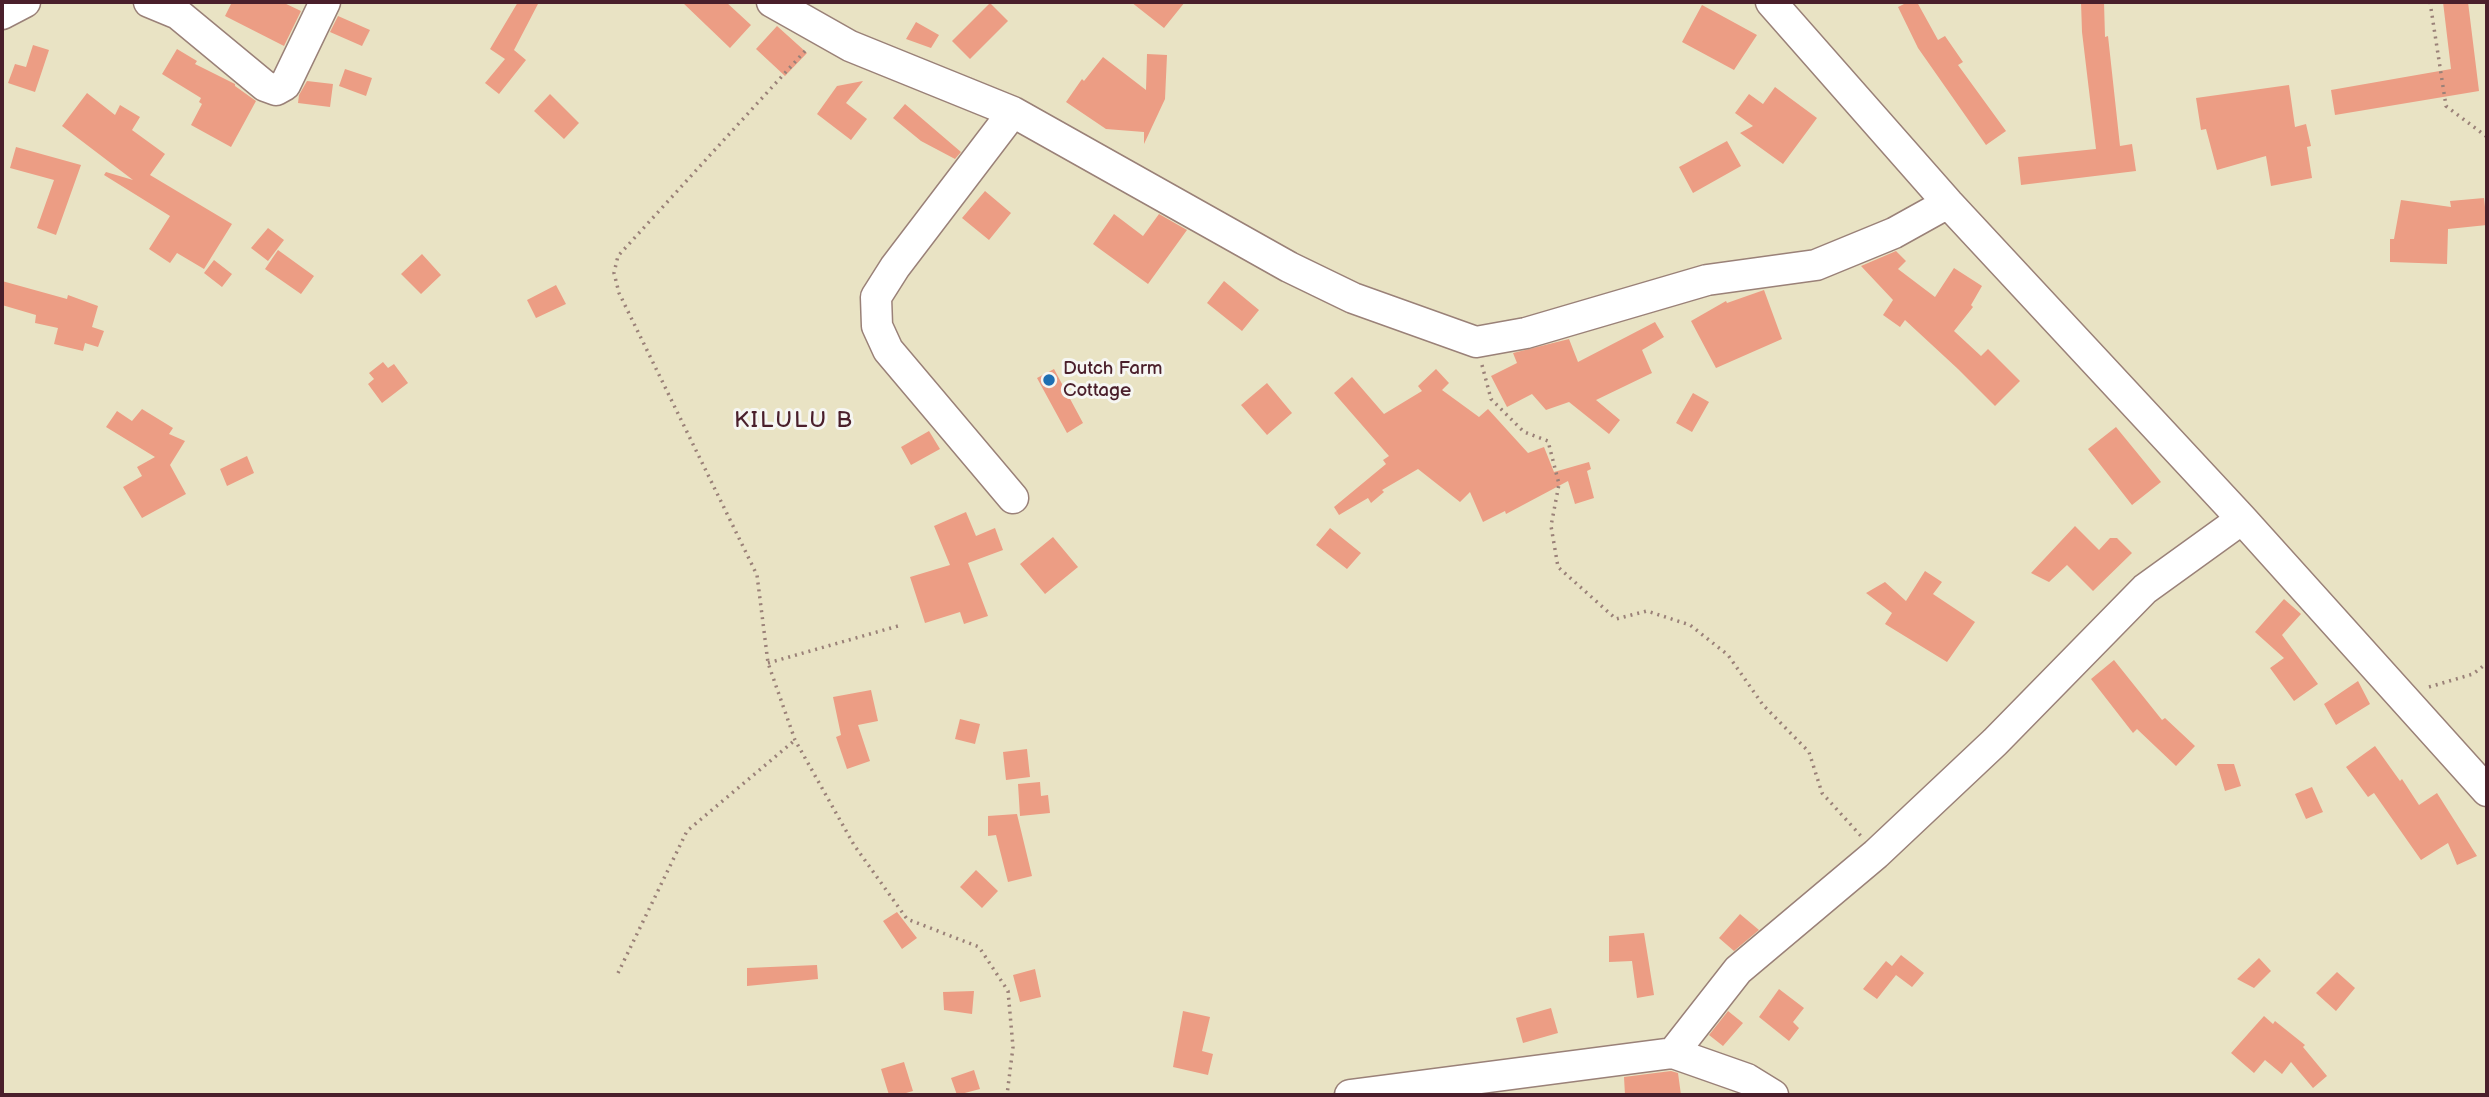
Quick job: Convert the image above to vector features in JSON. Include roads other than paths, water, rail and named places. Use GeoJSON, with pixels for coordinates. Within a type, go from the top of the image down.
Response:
{"type":"FeatureCollection","features":[{"type":"Feature","properties":{"kind":"street"},"geometry":{"type":"LineString","coordinates":[[2,14],[25,2]]}},
{"type":"Feature","properties":{"kind":"street"},"geometry":{"type":"LineString","coordinates":[[149,2],[178,14],[265,86],[276,90],[285,85],[325,2]]}},
{"type":"Feature","properties":{"kind":"street"},"geometry":{"type":"LineString","coordinates":[[772,2],[850,46],[1013,112],[1289,267],[1353,298],[1476,342],[1526,333],[1707,280],[1816,265],[1894,233],[1948,203]]}},
{"type":"Feature","properties":{"kind":"street"},"geometry":{"type":"LineString","coordinates":[[1770,2],[1948,203],[2242,519],[2487,791]]}},
{"type":"Feature","properties":{"kind":"street"},"geometry":{"type":"LineString","coordinates":[[1013,112],[895,267],[876,297],[877,326],[888,350],[1013,498]]}},
{"type":"Feature","properties":{"kind":"street"},"geometry":{"type":"LineString","coordinates":[[1673,1053],[1738,970],[1876,853],[1995,742],[2146,589],[2242,519]]}},
{"type":"Feature","properties":{"kind":"street"},"geometry":{"type":"LineString","coordinates":[[1349,1095],[1673,1053],[1747,1079],[1773,1095]]}},
{"type":"Feature","properties":{"kind":"place","name":"Dutch Farm Cottage"},"geometry":{"type":"Point","coordinates":[1049,380]}},
{"type":"Feature","properties":{"kind":"district","name":"KILULU B"},"geometry":{"type":"Point","coordinates":[794,421]}}]}
